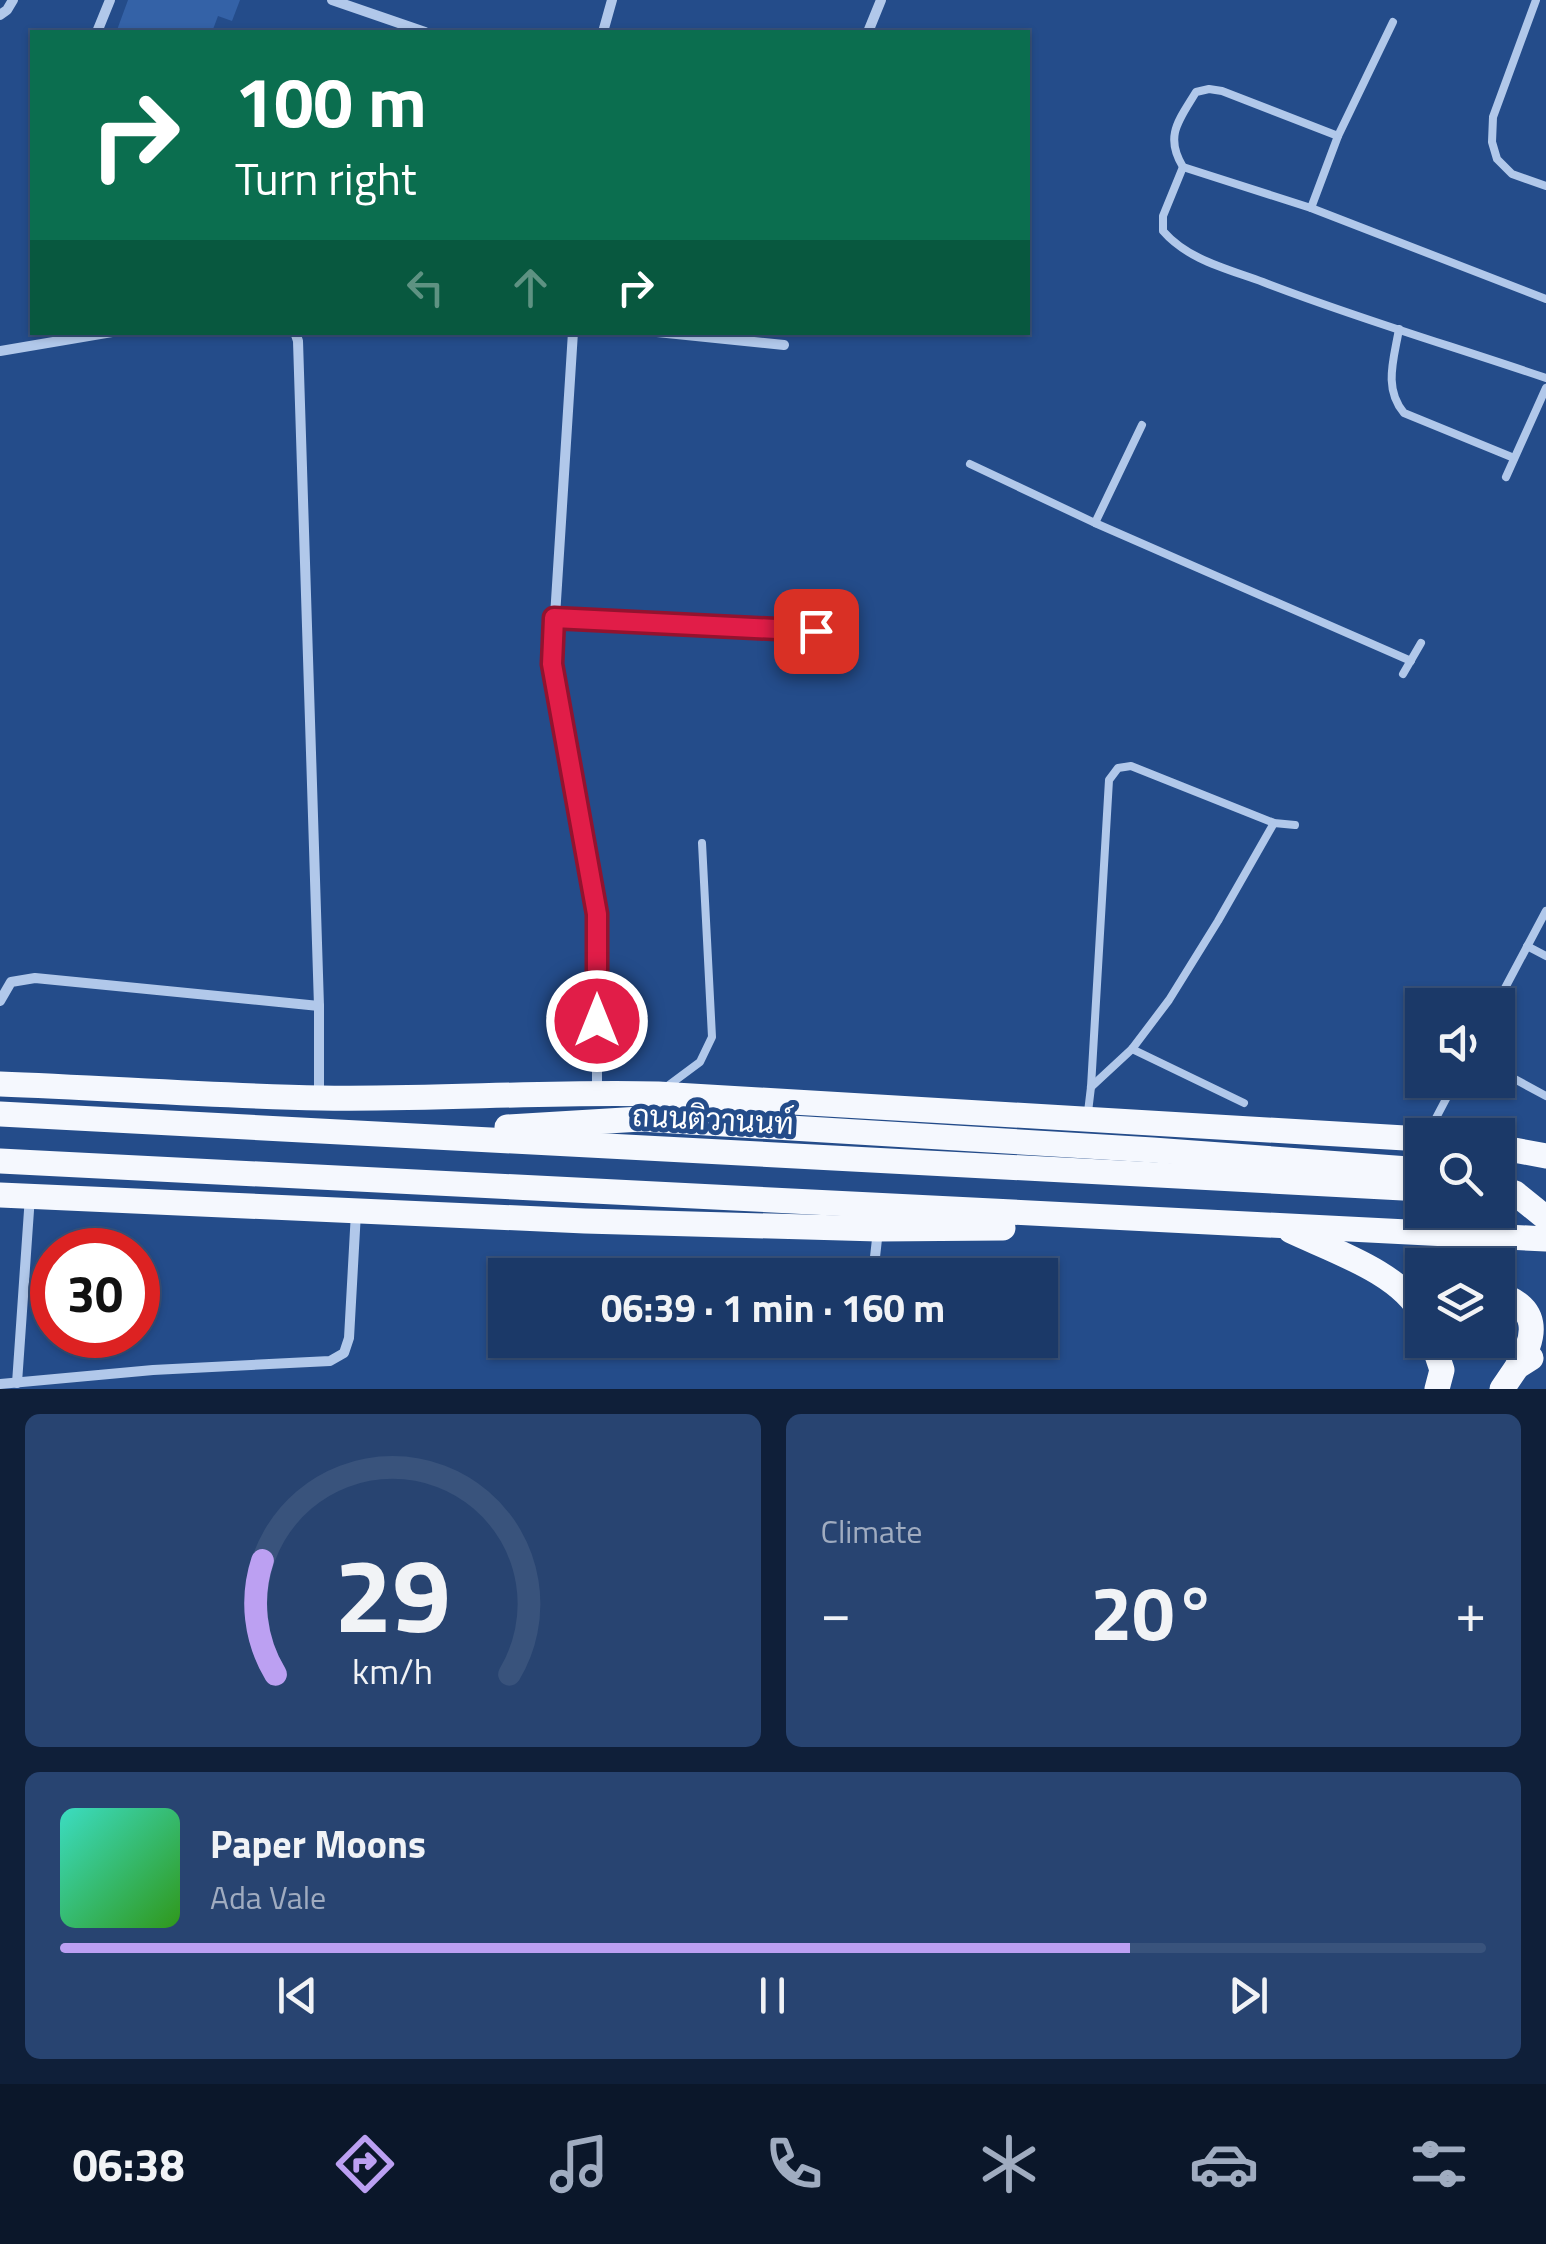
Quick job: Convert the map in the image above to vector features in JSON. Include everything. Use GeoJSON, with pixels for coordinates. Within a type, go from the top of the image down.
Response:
{"type":"FeatureCollection","features":[{"type":"Feature","properties":{"kind":"main road","name":"ถนนติวานนท์"},"geometry":{"type":"LineString","coordinates":[[0,1084],[319,1098],[658,1094],[1405,1136]]}},
{"type":"Feature","properties":{"kind":"main road","name":"ถนนติวานนท์"},"geometry":{"type":"LineString","coordinates":[[0,1114],[1405,1188]]}},
{"type":"Feature","properties":{"kind":"main road"},"geometry":{"type":"LineString","coordinates":[[422,1136],[642,1119],[1405,1169]]}},
{"type":"Feature","properties":{"kind":"main road"},"geometry":{"type":"LineString","coordinates":[[1515,1151],[1546,1156]]}},
{"type":"Feature","properties":{"kind":"main road"},"geometry":{"type":"LineString","coordinates":[[0,1161],[1546,1239]]}},
{"type":"Feature","properties":{"kind":"main road"},"geometry":{"type":"LineString","coordinates":[[1515,1192],[1546,1196]]}},
{"type":"Feature","properties":{"kind":"main road"},"geometry":{"type":"LineString","coordinates":[[1515,1194],[1546,1218]]}},
{"type":"Feature","properties":{"kind":"main road"},"geometry":{"type":"LineString","coordinates":[[0,1195],[604,1222],[878,1229],[1178,1222]]}},
{"type":"Feature","properties":{"kind":"main road"},"geometry":{"type":"LineString","coordinates":[[1279,1226],[1376,1272],[1405,1293]]}},
{"type":"Feature","properties":{"kind":"main road"},"geometry":{"type":"LineString","coordinates":[[1510,1378],[1532,1339],[1531,1323],[1524,1308],[1515,1301]]}},
{"type":"Feature","properties":{"kind":"main road"},"geometry":{"type":"LineString","coordinates":[[1510,1378],[1546,1344]]}},
{"type":"Feature","properties":{"kind":"street"},"geometry":{"type":"LineString","coordinates":[[0,15],[13,0]]}},
{"type":"Feature","properties":{"kind":"street"},"geometry":{"type":"LineString","coordinates":[[99,30],[110,0]]}},
{"type":"Feature","properties":{"kind":"street"},"geometry":{"type":"LineString","coordinates":[[332,0],[419,30]]}},
{"type":"Feature","properties":{"kind":"street"},"geometry":{"type":"LineString","coordinates":[[604,30],[612,0]]}},
{"type":"Feature","properties":{"kind":"street"},"geometry":{"type":"LineString","coordinates":[[869,30],[877,1]]}},
{"type":"Feature","properties":{"kind":"street"},"geometry":{"type":"LineString","coordinates":[[0,352],[95,335]]}},
{"type":"Feature","properties":{"kind":"street"},"geometry":{"type":"LineString","coordinates":[[296,335],[319,1098]]}},
{"type":"Feature","properties":{"kind":"street"},"geometry":{"type":"LineString","coordinates":[[573,335],[552,664],[597,914],[597,1092]]}},
{"type":"Feature","properties":{"kind":"street"},"geometry":{"type":"LineString","coordinates":[[686,335],[784,345]]}},
{"type":"Feature","properties":{"kind":"street"},"geometry":{"type":"LineString","coordinates":[[554,618],[853,633]]}},
{"type":"Feature","properties":{"kind":"street"},"geometry":{"type":"LineString","coordinates":[[0,1000],[12,982],[35,978],[319,1006]]}},
{"type":"Feature","properties":{"kind":"street"},"geometry":{"type":"LineString","coordinates":[[17,1384],[30,1196]]}},
{"type":"Feature","properties":{"kind":"street"},"geometry":{"type":"LineString","coordinates":[[0,1384],[153,1370],[330,1361],[344,1353],[349,1338],[356,1212]]}},
{"type":"Feature","properties":{"kind":"street"},"geometry":{"type":"LineString","coordinates":[[874,1258],[878,1229]]}},
{"type":"Feature","properties":{"kind":"lane"},"geometry":{"type":"LineString","coordinates":[[1536,0],[1493,117],[1492,142],[1497,158],[1512,174],[1546,186]]}},
{"type":"Feature","properties":{"kind":"lane"},"geometry":{"type":"LineString","coordinates":[[1312,208],[1338,136],[1393,22]]}},
{"type":"Feature","properties":{"kind":"lane"},"geometry":{"type":"LineString","coordinates":[[1338,136],[1208,89],[1196,92],[1174,128],[1176,156],[1183,168],[1312,208],[1546,298]]}},
{"type":"Feature","properties":{"kind":"lane"},"geometry":{"type":"LineString","coordinates":[[1183,168],[1164,216],[1163,231],[1176,246],[1309,300],[1546,378]]}},
{"type":"Feature","properties":{"kind":"lane"},"geometry":{"type":"LineString","coordinates":[[1399,329],[1390,382],[1395,402],[1404,414],[1514,458]]}},
{"type":"Feature","properties":{"kind":"lane"},"geometry":{"type":"LineString","coordinates":[[1506,477],[1546,388]]}},
{"type":"Feature","properties":{"kind":"lane"},"geometry":{"type":"LineString","coordinates":[[1095,524],[1142,424]]}},
{"type":"Feature","properties":{"kind":"lane"},"geometry":{"type":"LineString","coordinates":[[970,464],[1095,524],[1411,661]]}},
{"type":"Feature","properties":{"kind":"lane"},"geometry":{"type":"LineString","coordinates":[[1402,674],[1420,643]]}},
{"type":"Feature","properties":{"kind":"lane"},"geometry":{"type":"LineString","coordinates":[[1087,1117],[1092,1087],[1108,792],[1118,768],[1131,766],[1274,823],[1294,825]]}},
{"type":"Feature","properties":{"kind":"lane"},"geometry":{"type":"LineString","coordinates":[[1092,1087],[1132,1049],[1179,984],[1274,823]]}},
{"type":"Feature","properties":{"kind":"lane"},"geometry":{"type":"LineString","coordinates":[[658,1094],[700,1062],[712,1037],[702,843]]}},
{"type":"Feature","properties":{"kind":"lane"},"geometry":{"type":"LineString","coordinates":[[1505,988],[1546,911]]}},
{"type":"Feature","properties":{"kind":"lane"},"geometry":{"type":"LineString","coordinates":[[1527,946],[1546,956]]}},
{"type":"Feature","properties":{"kind":"lane"},"geometry":{"type":"LineString","coordinates":[[1132,1049],[1244,1102]]}},
{"type":"Feature","properties":{"kind":"lane"},"geometry":{"type":"LineString","coordinates":[[1515,1079],[1546,1096]]}},
{"type":"Feature","properties":{"kind":"building"},"geometry":{"type":"Polygon","coordinates":[[[128,0],[240,0],[232,21],[218,16],[213,30],[117,30],[128,0]]]}},
{"type":"Feature","properties":{"kind":"route"},"geometry":{"type":"LineString","coordinates":[[597,1021],[597,914],[552,664],[554,618],[816,631]]}}]}
